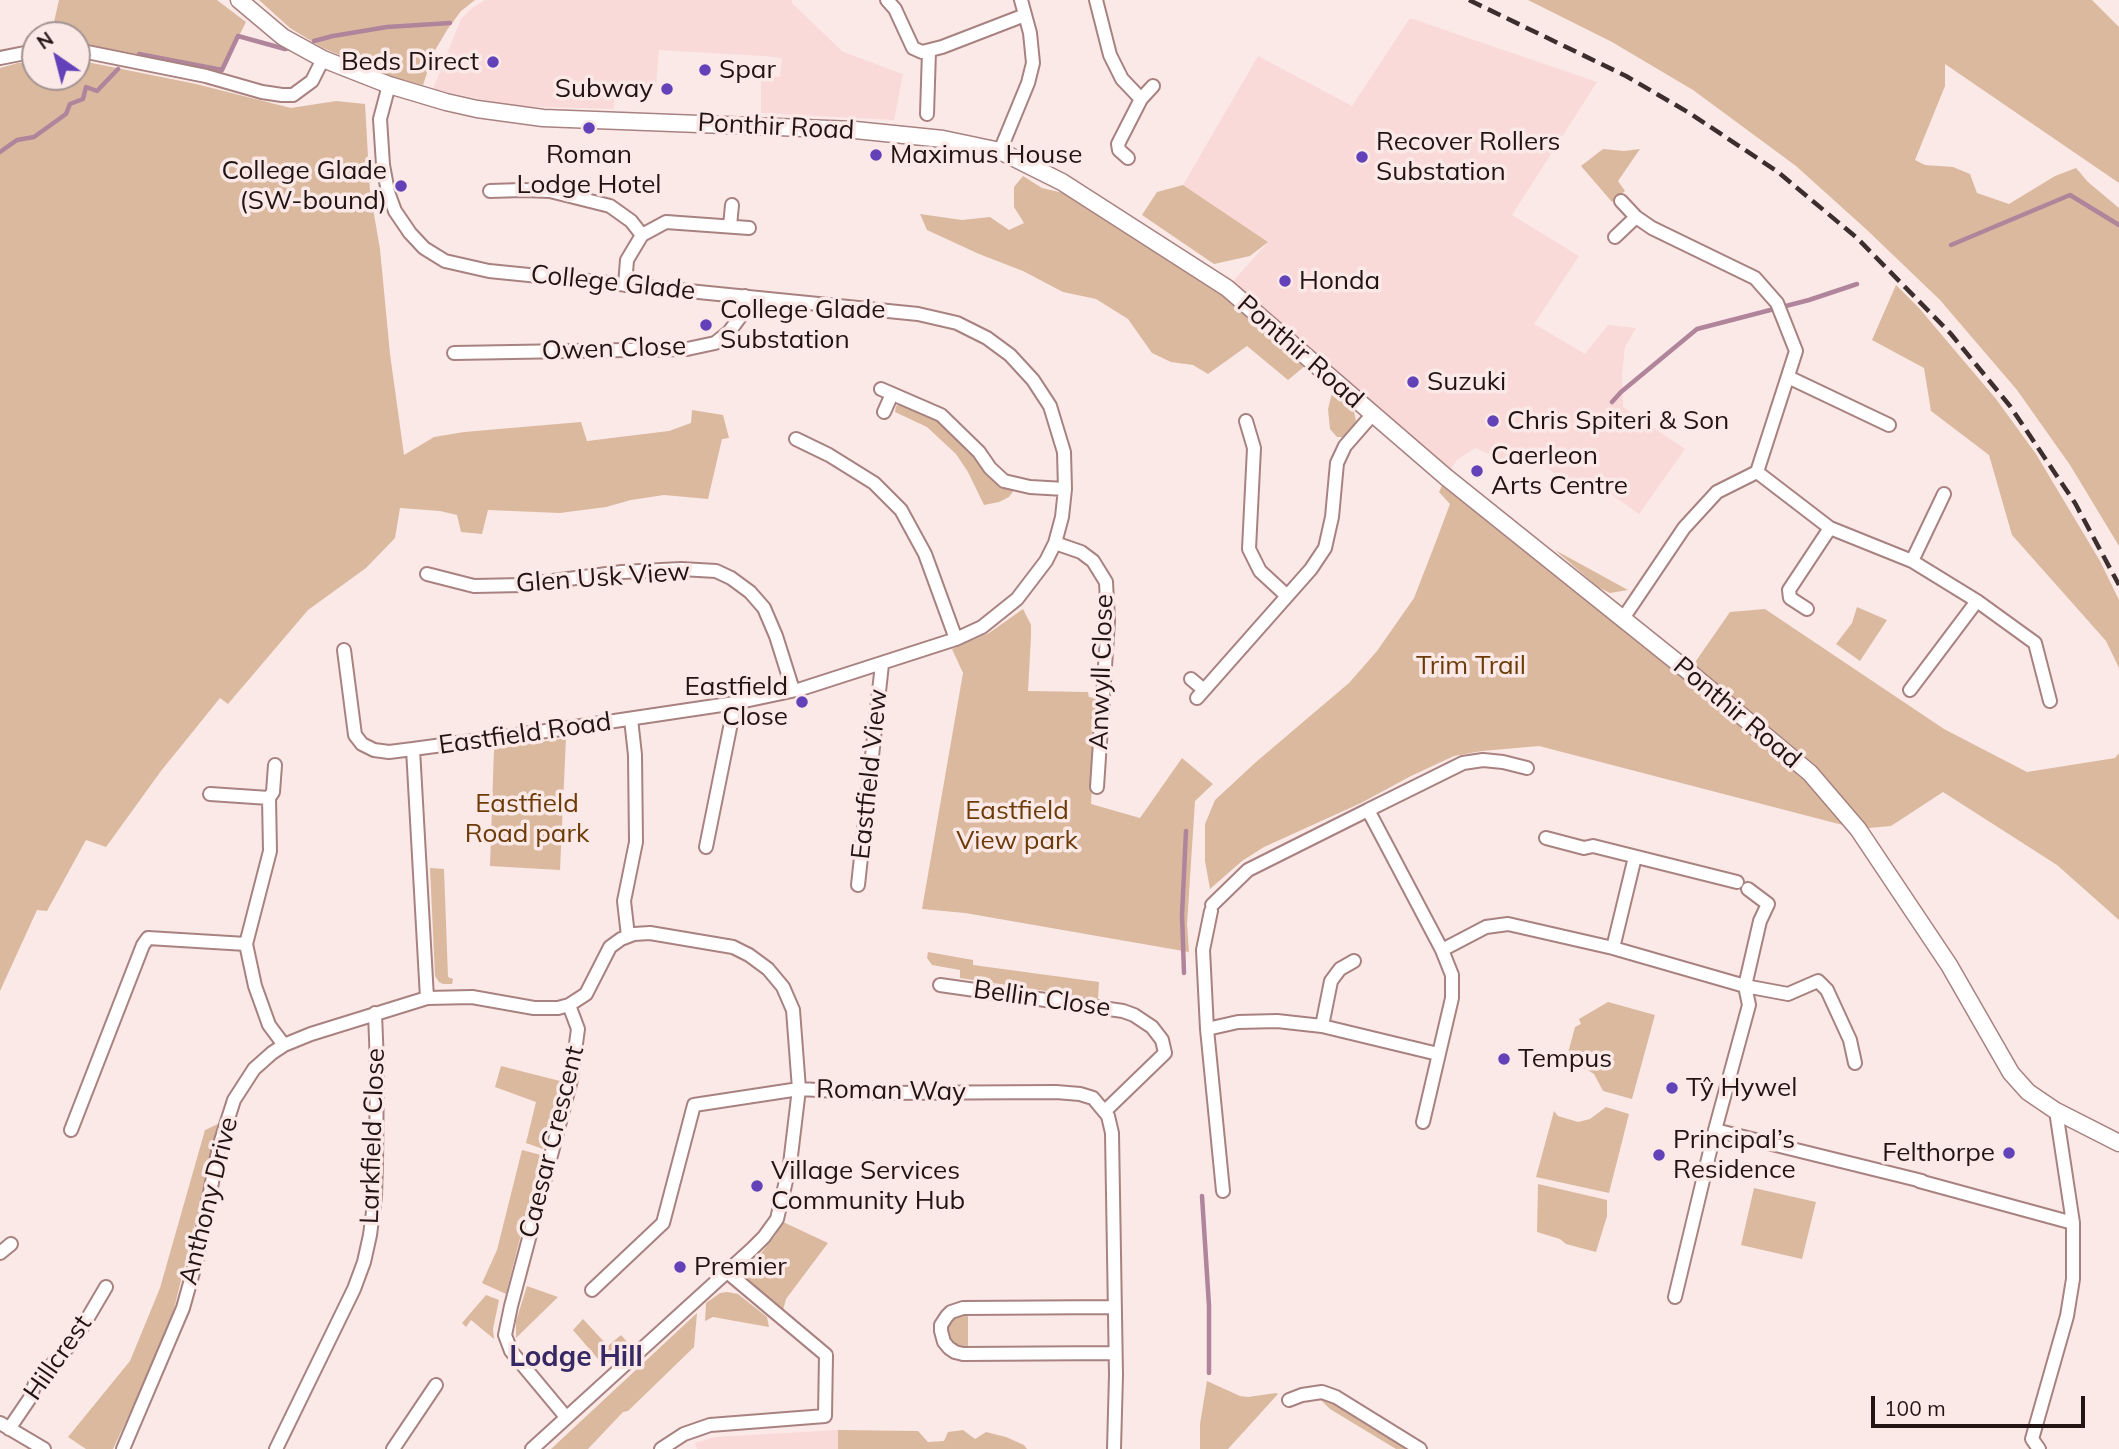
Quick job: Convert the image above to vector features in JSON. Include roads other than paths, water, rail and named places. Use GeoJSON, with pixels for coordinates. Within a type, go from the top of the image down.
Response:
{"type":"FeatureCollection","features":[{"type":"Feature","properties":{"kind":"main road","name":"Ponthir Road"},"geometry":{"type":"LineString","coordinates":[[239,0],[283,37],[323,58],[389,85],[446,102],[543,118],[855,130],[943,139],[1000,151],[1062,182],[1227,288],[1446,477],[1688,671],[1810,773],[1858,829],[1949,965],[2011,1073],[2028,1092],[2056,1111],[2119,1143]]}},
{"type":"Feature","properties":{"kind":"street"},"geometry":{"type":"LineString","coordinates":[[887,0],[895,9],[913,48],[922,52],[1025,15]]}},
{"type":"Feature","properties":{"kind":"street"},"geometry":{"type":"LineString","coordinates":[[1000,151],[1028,83],[1033,63],[1030,33],[1021,0]]}},
{"type":"Feature","properties":{"kind":"street"},"geometry":{"type":"LineString","coordinates":[[1096,0],[1110,55],[1122,79],[1141,99]]}},
{"type":"Feature","properties":{"kind":"street"},"geometry":{"type":"LineString","coordinates":[[927,114],[929,51]]}},
{"type":"Feature","properties":{"kind":"street"},"geometry":{"type":"LineString","coordinates":[[91,53],[206,76],[282,95],[293,95],[312,81],[323,58]]}},
{"type":"Feature","properties":{"kind":"street"},"geometry":{"type":"LineString","coordinates":[[0,58],[21,54]]}},
{"type":"Feature","properties":{"kind":"street","name":"College Glade"},"geometry":{"type":"LineString","coordinates":[[389,85],[380,119],[388,192],[395,211],[410,233],[424,248],[444,261],[489,271],[925,314],[957,323],[987,338],[1010,355],[1033,380],[1050,406],[1064,452],[1065,489],[1062,517],[1055,543],[1046,561],[1017,599],[982,626],[956,639],[882,664]]}},
{"type":"Feature","properties":{"kind":"street"},"geometry":{"type":"LineString","coordinates":[[1128,158],[1119,150],[1118,144],[1141,99],[1153,86]]}},
{"type":"Feature","properties":{"kind":"street"},"geometry":{"type":"LineString","coordinates":[[490,191],[550,191],[610,206],[631,221],[642,235]]}},
{"type":"Feature","properties":{"kind":"street"},"geometry":{"type":"LineString","coordinates":[[1621,201],[1636,217],[1652,228],[1755,278],[1777,303],[1796,352],[1756,472],[1717,492],[1684,528],[1622,620]]}},
{"type":"Feature","properties":{"kind":"street"},"geometry":{"type":"LineString","coordinates":[[730,226],[732,205]]}},
{"type":"Feature","properties":{"kind":"street"},"geometry":{"type":"LineString","coordinates":[[1615,237],[1636,217]]}},
{"type":"Feature","properties":{"kind":"street"},"geometry":{"type":"LineString","coordinates":[[625,285],[627,260],[642,235],[666,222],[749,228]]}},
{"type":"Feature","properties":{"kind":"street","name":"Owen Close"},"geometry":{"type":"LineString","coordinates":[[454,353],[687,349],[715,343],[729,332],[743,313],[745,296]]}},
{"type":"Feature","properties":{"kind":"street"},"geometry":{"type":"LineString","coordinates":[[1788,377],[1889,425]]}},
{"type":"Feature","properties":{"kind":"street"},"geometry":{"type":"LineString","coordinates":[[884,412],[886,391],[941,415],[1004,481],[1030,487],[1065,489]]}},
{"type":"Feature","properties":{"kind":"street"},"geometry":{"type":"LineString","coordinates":[[1191,679],[1201,694],[1311,569],[1325,548],[1332,517],[1337,463],[1345,446],[1372,415]]}},
{"type":"Feature","properties":{"kind":"street"},"geometry":{"type":"LineString","coordinates":[[1245,428],[1254,449],[1249,549],[1260,571],[1286,595]]}},
{"type":"Feature","properties":{"kind":"street"},"geometry":{"type":"LineString","coordinates":[[796,439],[829,455],[874,483],[901,510],[925,554],[956,639]]}},
{"type":"Feature","properties":{"kind":"street"},"geometry":{"type":"LineString","coordinates":[[1756,472],[1830,528],[1912,561],[1977,601],[2035,643],[2050,701]]}},
{"type":"Feature","properties":{"kind":"street"},"geometry":{"type":"LineString","coordinates":[[1912,561],[1944,494]]}},
{"type":"Feature","properties":{"kind":"street"},"geometry":{"type":"LineString","coordinates":[[1807,609],[1790,598],[1789,590],[1830,528]]}},
{"type":"Feature","properties":{"kind":"street","name":"Anwyll Close"},"geometry":{"type":"LineString","coordinates":[[1055,543],[1082,552],[1093,561],[1106,582],[1108,621],[1097,787]]}},
{"type":"Feature","properties":{"kind":"street","name":"Glen Usk View"},"geometry":{"type":"LineString","coordinates":[[427,574],[474,586],[523,584],[622,572],[681,569],[716,571],[731,578],[764,608],[793,690]]}},
{"type":"Feature","properties":{"kind":"street"},"geometry":{"type":"LineString","coordinates":[[1910,690],[1977,601]]}},
{"type":"Feature","properties":{"kind":"street"},"geometry":{"type":"LineString","coordinates":[[344,650],[355,735],[362,744],[374,750],[388,752],[413,749]]}},
{"type":"Feature","properties":{"kind":"street","name":"Eastfield Road"},"geometry":{"type":"LineString","coordinates":[[427,998],[413,749],[735,703],[793,690],[882,664]]}},
{"type":"Feature","properties":{"kind":"street","name":"Eastfield View"},"geometry":{"type":"LineString","coordinates":[[858,885],[882,664]]}},
{"type":"Feature","properties":{"kind":"street"},"geometry":{"type":"LineString","coordinates":[[706,847],[735,703]]}},
{"type":"Feature","properties":{"kind":"street"},"geometry":{"type":"LineString","coordinates":[[592,1290],[663,1223],[694,1105],[799,1089],[793,1010],[783,987],[768,969],[733,947],[650,933],[628,936],[624,901],[636,842],[635,755],[631,719]]}},
{"type":"Feature","properties":{"kind":"street"},"geometry":{"type":"LineString","coordinates":[[1223,1191],[1207,1029],[1203,950],[1212,908],[1248,870],[1463,763],[1483,760],[1527,768]]}},
{"type":"Feature","properties":{"kind":"street"},"geometry":{"type":"LineString","coordinates":[[275,765],[273,792],[269,798],[270,851],[246,944],[255,986],[269,1025],[284,1045]]}},
{"type":"Feature","properties":{"kind":"street"},"geometry":{"type":"LineString","coordinates":[[210,794],[269,798]]}},
{"type":"Feature","properties":{"kind":"street"},"geometry":{"type":"LineString","coordinates":[[1367,810],[1442,950],[1452,975],[1452,998],[1423,1122]]}},
{"type":"Feature","properties":{"kind":"street"},"geometry":{"type":"LineString","coordinates":[[1546,838],[1584,848],[1593,846],[1742,885],[1768,904],[1760,921],[1745,986],[1749,1006],[1715,1130],[1675,1297]]}},
{"type":"Feature","properties":{"kind":"street"},"geometry":{"type":"LineString","coordinates":[[1613,948],[1635,857]]}},
{"type":"Feature","properties":{"kind":"street"},"geometry":{"type":"LineString","coordinates":[[1442,950],[1486,927],[1508,924],[1613,948],[1745,986],[1788,994],[1818,981],[1827,990],[1850,1041],[1855,1063]]}},
{"type":"Feature","properties":{"kind":"street","name":"Caesar Crescent"},"geometry":{"type":"LineString","coordinates":[[566,1417],[511,1351],[505,1335],[571,1080],[578,1029],[569,1005],[586,994],[610,947],[628,936]]}},
{"type":"Feature","properties":{"kind":"street"},"geometry":{"type":"LineString","coordinates":[[71,1130],[148,938],[246,944]]}},
{"type":"Feature","properties":{"kind":"street"},"geometry":{"type":"LineString","coordinates":[[1322,1026],[1331,981],[1340,969],[1353,961]]}},
{"type":"Feature","properties":{"kind":"street","name":"Bellin Close"},"geometry":{"type":"LineString","coordinates":[[940,985],[1123,1011],[1134,1014],[1152,1027],[1162,1040],[1166,1053],[1104,1111]]}},
{"type":"Feature","properties":{"kind":"street","name":"Anthony Drive"},"geometry":{"type":"LineString","coordinates":[[123,1449],[183,1308],[197,1258],[219,1147],[234,1100],[254,1069],[284,1045],[330,1027],[427,998],[472,997],[534,1009],[569,1005]]}},
{"type":"Feature","properties":{"kind":"street","name":"Larkfield Close"},"geometry":{"type":"LineString","coordinates":[[276,1449],[354,1289],[364,1262],[375,1196],[375,1013]]}},
{"type":"Feature","properties":{"kind":"street"},"geometry":{"type":"LineString","coordinates":[[1207,1029],[1238,1022],[1277,1021],[1322,1026],[1438,1054]]}},
{"type":"Feature","properties":{"kind":"street","name":"Roman Way"},"geometry":{"type":"LineString","coordinates":[[532,1449],[764,1237],[777,1219],[790,1164],[799,1089],[876,1093],[1070,1093],[1093,1098],[1104,1111]]}},
{"type":"Feature","properties":{"kind":"street"},"geometry":{"type":"LineString","coordinates":[[1104,1111],[1112,1133],[1114,1449]]}},
{"type":"Feature","properties":{"kind":"street"},"geometry":{"type":"LineString","coordinates":[[2039,1449],[2032,1440],[2067,1316],[2073,1279],[2073,1223],[2056,1111]]}},
{"type":"Feature","properties":{"kind":"street"},"geometry":{"type":"LineString","coordinates":[[1715,1130],[1921,1181],[2073,1223]]}},
{"type":"Feature","properties":{"kind":"street"},"geometry":{"type":"LineString","coordinates":[[0,1253],[11,1244]]}},
{"type":"Feature","properties":{"kind":"street"},"geometry":{"type":"LineString","coordinates":[[661,1449],[684,1434],[710,1425],[825,1416],[826,1355],[726,1271]]}},
{"type":"Feature","properties":{"kind":"street","name":"Hillcrest"},"geometry":{"type":"LineString","coordinates":[[5,1426],[30,1398],[36,1381],[64,1352],[106,1287]]}},
{"type":"Feature","properties":{"kind":"street"},"geometry":{"type":"LineString","coordinates":[[1115,1307],[963,1308],[951,1312],[941,1325],[944,1342],[954,1352],[962,1354],[1115,1353]]}},
{"type":"Feature","properties":{"kind":"street"},"geometry":{"type":"LineString","coordinates":[[393,1449],[436,1385]]}},
{"type":"Feature","properties":{"kind":"street"},"geometry":{"type":"LineString","coordinates":[[1289,1400],[1322,1392],[1387,1427],[1420,1449]]}},
{"type":"Feature","properties":{"kind":"street"},"geometry":{"type":"LineString","coordinates":[[5,1426],[44,1449]]}},
{"type":"Feature","properties":{"kind":"waterway"},"geometry":{"type":"LineString","coordinates":[[314,41],[387,27],[450,23]]}},
{"type":"Feature","properties":{"kind":"waterway"},"geometry":{"type":"LineString","coordinates":[[139,54],[222,70],[238,36],[289,48]]}},
{"type":"Feature","properties":{"kind":"waterway"},"geometry":{"type":"LineString","coordinates":[[0,152],[17,140],[34,137],[66,114],[70,104],[83,99],[86,87],[97,91],[118,69]]}},
{"type":"Feature","properties":{"kind":"waterway"},"geometry":{"type":"LineString","coordinates":[[1951,245],[2070,195],[2119,225]]}},
{"type":"Feature","properties":{"kind":"waterway"},"geometry":{"type":"LineString","coordinates":[[1612,402],[1697,329],[1809,300],[1857,284]]}},
{"type":"Feature","properties":{"kind":"waterway"},"geometry":{"type":"LineString","coordinates":[[1184,973],[1182,915],[1186,831]]}},
{"type":"Feature","properties":{"kind":"waterway"},"geometry":{"type":"LineString","coordinates":[[1202,1196],[1209,1306],[1209,1373]]}},
{"type":"Feature","properties":{"kind":"railway"},"geometry":{"type":"LineString","coordinates":[[1469,0],[1626,76],[1691,114],[1778,172],[1857,238],[1951,334],[2010,406],[2075,503],[2119,585]]}},
{"type":"Feature","properties":{"kind":"place","name":"Beds Direct"},"geometry":{"type":"Point","coordinates":[493,62]}},
{"type":"Feature","properties":{"kind":"place","name":"Spar"},"geometry":{"type":"Point","coordinates":[705,70]}},
{"type":"Feature","properties":{"kind":"place","name":"Subway"},"geometry":{"type":"Point","coordinates":[667,89]}},
{"type":"Feature","properties":{"kind":"place","name":"Roman Lodge Hotel"},"geometry":{"type":"Point","coordinates":[589,128]}},
{"type":"Feature","properties":{"kind":"place","name":"Maximus House"},"geometry":{"type":"Point","coordinates":[876,155]}},
{"type":"Feature","properties":{"kind":"place","name":"Recover Rollers Substation"},"geometry":{"type":"Point","coordinates":[1362,157]}},
{"type":"Feature","properties":{"kind":"place","name":"College Glade (SW-bound)"},"geometry":{"type":"Point","coordinates":[401,186]}},
{"type":"Feature","properties":{"kind":"place","name":"Honda"},"geometry":{"type":"Point","coordinates":[1285,281]}},
{"type":"Feature","properties":{"kind":"place","name":"College Glade Substation"},"geometry":{"type":"Point","coordinates":[706,325]}},
{"type":"Feature","properties":{"kind":"place","name":"Suzuki"},"geometry":{"type":"Point","coordinates":[1413,382]}},
{"type":"Feature","properties":{"kind":"place","name":"Chris Spiteri & Son"},"geometry":{"type":"Point","coordinates":[1493,421]}},
{"type":"Feature","properties":{"kind":"place","name":"Caerleon Arts Centre"},"geometry":{"type":"Point","coordinates":[1477,471]}},
{"type":"Feature","properties":{"kind":"place","name":"Eastfield Close"},"geometry":{"type":"Point","coordinates":[802,702]}},
{"type":"Feature","properties":{"kind":"place","name":"Tempus"},"geometry":{"type":"Point","coordinates":[1504,1059]}},
{"type":"Feature","properties":{"kind":"place","name":"Tŷ Hywel"},"geometry":{"type":"Point","coordinates":[1672,1088]}},
{"type":"Feature","properties":{"kind":"place","name":"Felthorpe"},"geometry":{"type":"Point","coordinates":[2009,1153]}},
{"type":"Feature","properties":{"kind":"place","name":"Principal’s Residence"},"geometry":{"type":"Point","coordinates":[1659,1155]}},
{"type":"Feature","properties":{"kind":"place","name":"Village Services Community Hub"},"geometry":{"type":"Point","coordinates":[757,1186]}},
{"type":"Feature","properties":{"kind":"place","name":"Premier"},"geometry":{"type":"Point","coordinates":[680,1267]}},
{"type":"Feature","properties":{"kind":"district","name":"Lodge Hill"},"geometry":{"type":"Point","coordinates":[576,1358]}},
{"type":"Feature","properties":{"kind":"park label","name":"Trim Trail"},"geometry":{"type":"Point","coordinates":[1471,666]}},
{"type":"Feature","properties":{"kind":"park label","name":"Eastfield Road park"},"geometry":{"type":"Point","coordinates":[527,819]}},
{"type":"Feature","properties":{"kind":"park label","name":"Eastfield View park"},"geometry":{"type":"Point","coordinates":[1017,826]}}]}
